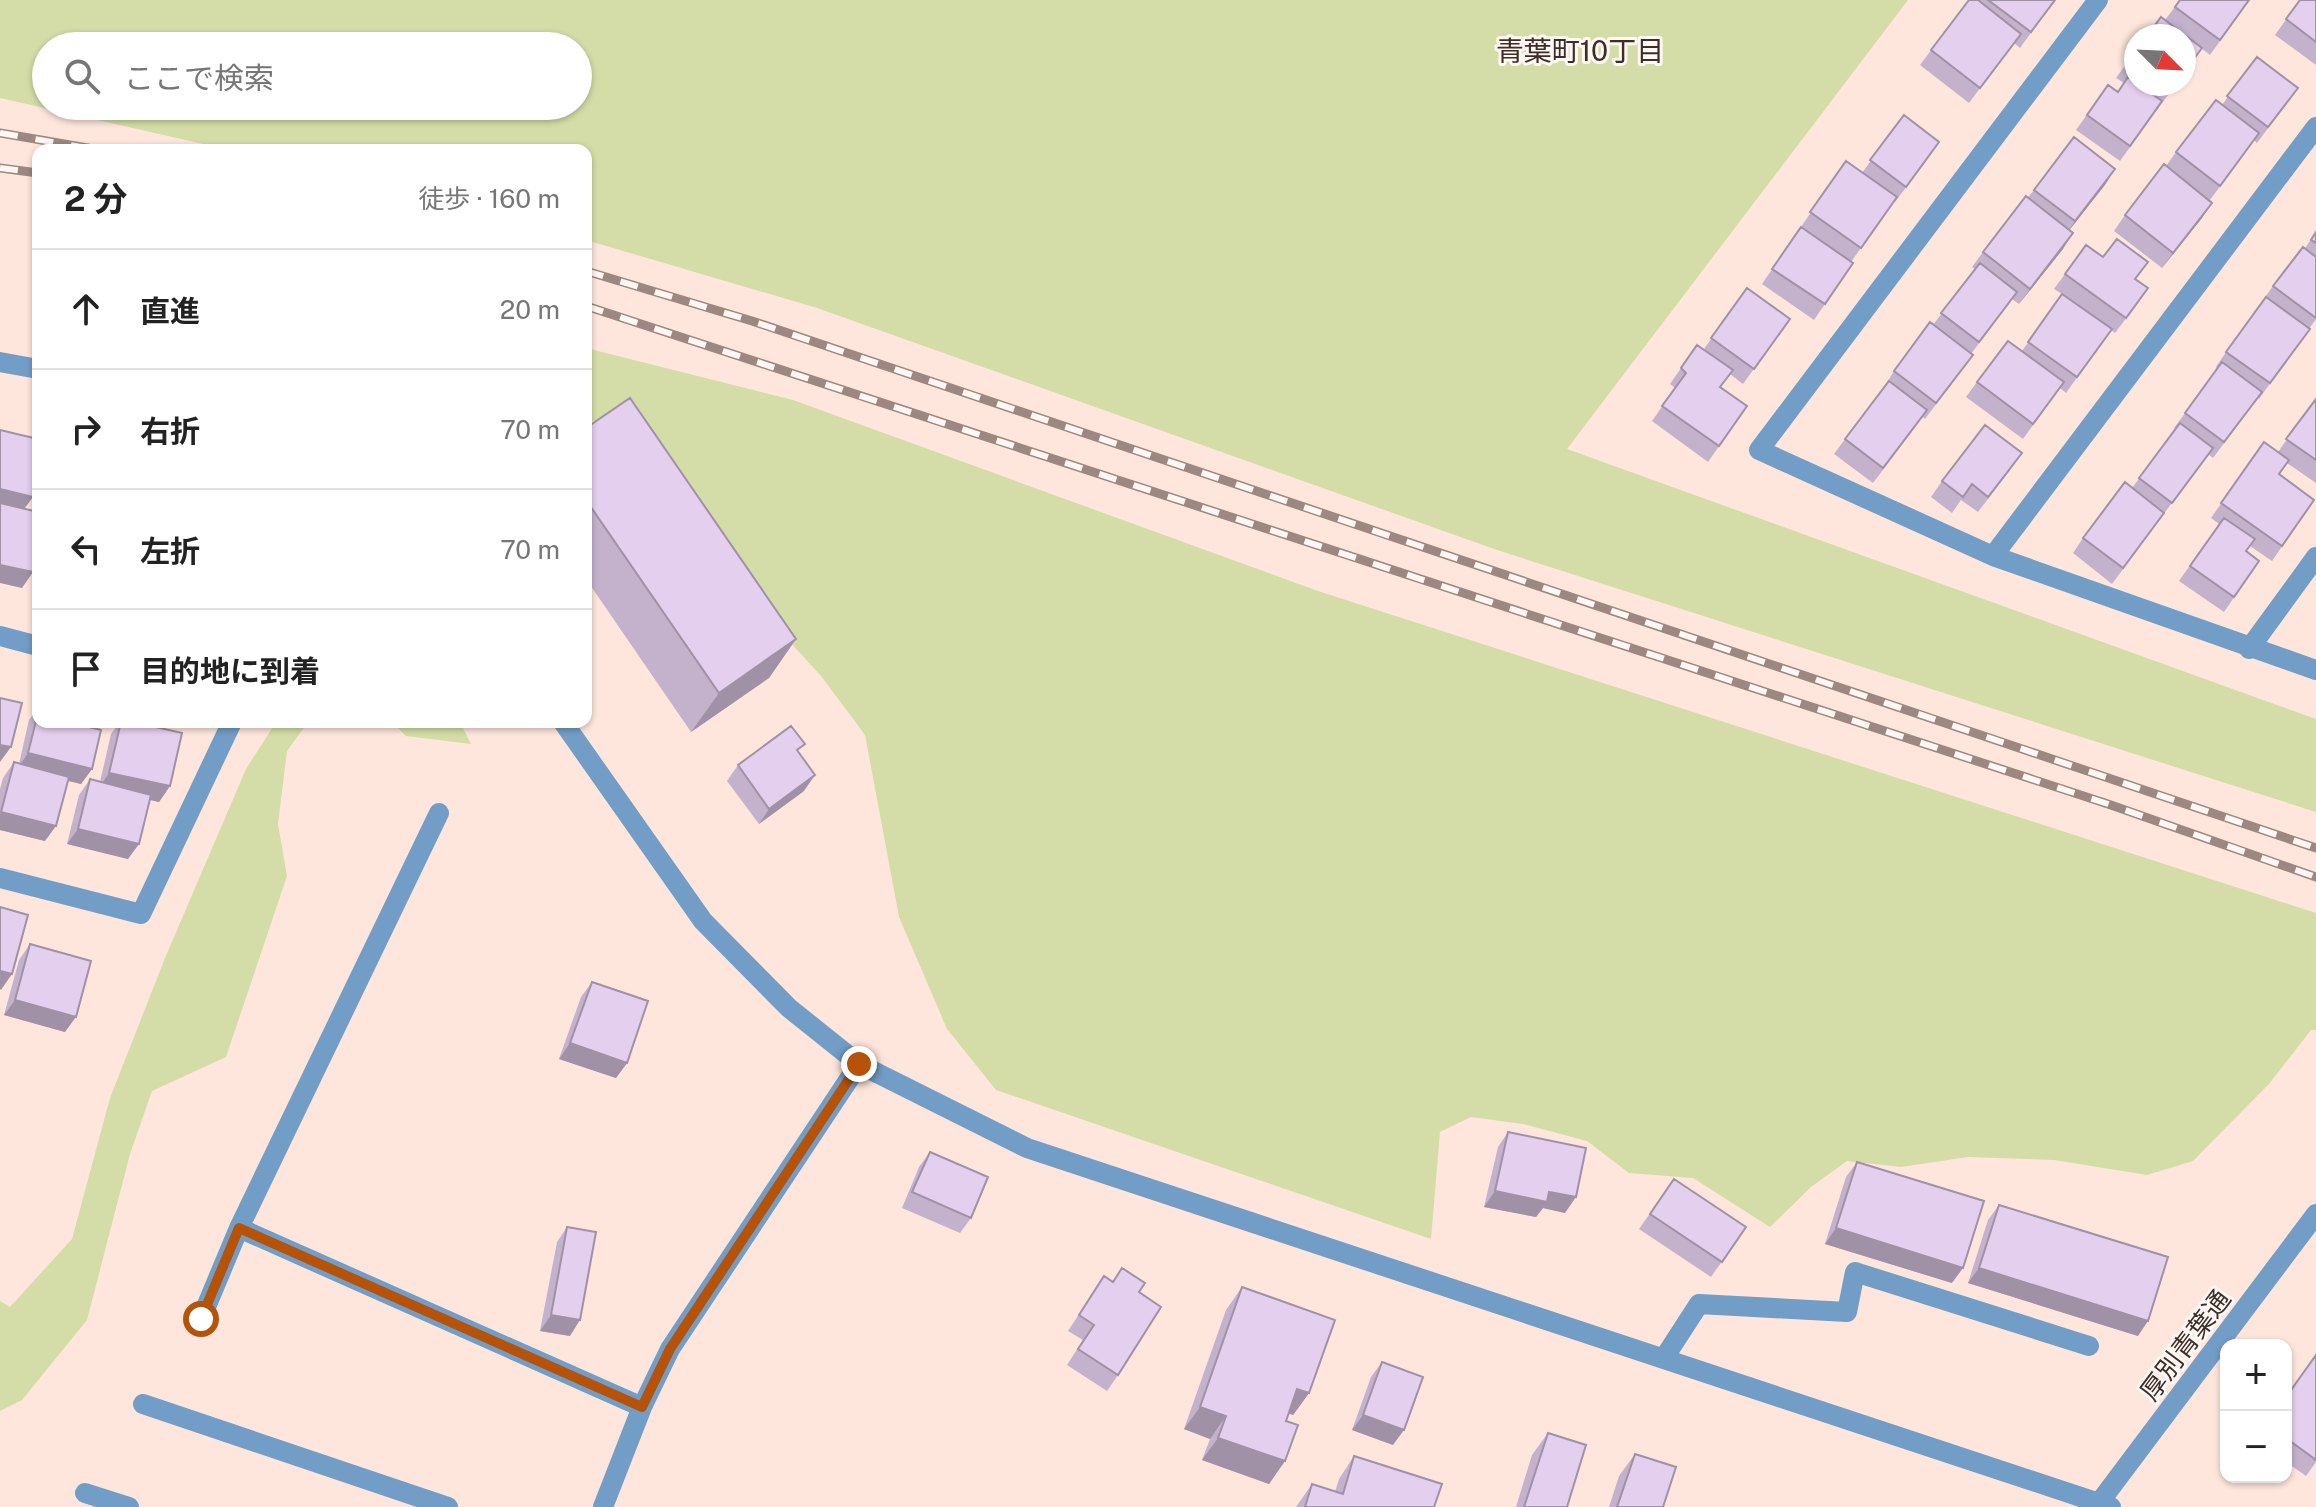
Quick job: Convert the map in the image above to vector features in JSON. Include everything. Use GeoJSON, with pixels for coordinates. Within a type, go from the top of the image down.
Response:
{"type":"FeatureCollection","features":[{"type":"Feature","properties":{"kind":"street"},"geometry":{"type":"LineString","coordinates":[[2098,0],[1759,450],[1993,556],[2249,649],[2316,670]]}},
{"type":"Feature","properties":{"kind":"street"},"geometry":{"type":"LineString","coordinates":[[1993,556],[2316,127]]}},
{"type":"Feature","properties":{"kind":"street"},"geometry":{"type":"LineString","coordinates":[[0,362],[32,368]]}},
{"type":"Feature","properties":{"kind":"street"},"geometry":{"type":"LineString","coordinates":[[2249,649],[2316,557]]}},
{"type":"Feature","properties":{"kind":"street"},"geometry":{"type":"LineString","coordinates":[[0,636],[32,644]]}},
{"type":"Feature","properties":{"kind":"street"},"geometry":{"type":"LineString","coordinates":[[0,878],[141,914],[229,728]]}},
{"type":"Feature","properties":{"kind":"street"},"geometry":{"type":"LineString","coordinates":[[567,728],[703,921],[789,1008],[859,1064],[1027,1148],[2102,1506]]}},
{"type":"Feature","properties":{"kind":"street"},"geometry":{"type":"LineString","coordinates":[[201,1319],[239,1228],[439,813]]}},
{"type":"Feature","properties":{"kind":"street"},"geometry":{"type":"LineString","coordinates":[[603,1507],[642,1407],[670,1349],[859,1064]]}},
{"type":"Feature","properties":{"kind":"street","name":"厚別青葉通"},"geometry":{"type":"LineString","coordinates":[[2102,1506],[2316,1214]]}},
{"type":"Feature","properties":{"kind":"street"},"geometry":{"type":"LineString","coordinates":[[239,1228],[642,1407]]}},
{"type":"Feature","properties":{"kind":"street"},"geometry":{"type":"LineString","coordinates":[[1664,1358],[1699,1304],[1847,1312],[1855,1272],[2089,1346]]}},
{"type":"Feature","properties":{"kind":"street"},"geometry":{"type":"LineString","coordinates":[[143,1404],[448,1507]]}},
{"type":"Feature","properties":{"kind":"street"},"geometry":{"type":"LineString","coordinates":[[85,1493],[129,1507]]}},
{"type":"Feature","properties":{"kind":"green space"},"geometry":{"type":"Polygon","coordinates":[[[0,0],[1908,0],[1567,449],[2316,719],[2316,812],[1497,550],[817,308],[592,242],[592,144],[203,144],[97,120],[592,120],[592,32],[32,32],[32,105],[0,98],[0,0]]]}},
{"type":"Feature","properties":{"kind":"green space"},"geometry":{"type":"Polygon","coordinates":[[[592,350],[793,400],[1318,591],[2316,913],[2316,1030],[2311,1030],[2269,1084],[2193,1161],[2147,1175],[2054,1160],[1968,1157],[1901,1167],[1847,1161],[1811,1187],[1770,1227],[1693,1178],[1629,1173],[1587,1141],[1523,1124],[1471,1117],[1440,1132],[1431,1239],[996,1090],[947,1029],[899,917],[865,735],[821,676],[757,606],[612,418],[592,421],[592,350]]]}},
{"type":"Feature","properties":{"kind":"green space"},"geometry":{"type":"Polygon","coordinates":[[[272,728],[304,728],[287,751],[278,824],[287,876],[226,1057],[152,1091],[130,1154],[87,1320],[22,1400],[0,1411],[0,1301],[10,1307],[72,1239],[110,1098],[165,958],[246,769],[272,728]]]}},
{"type":"Feature","properties":{"kind":"green space"},"geometry":{"type":"Polygon","coordinates":[[[398,728],[463,728],[471,744],[406,736],[398,728]]]}},
{"type":"Feature","properties":{"kind":"building"},"geometry":{"type":"Polygon","coordinates":[[[1969,0],[1978,0],[2021,34],[1980,88],[1931,50],[1969,0]]]}},
{"type":"Feature","properties":{"kind":"building"},"geometry":{"type":"Polygon","coordinates":[[[1988,0],[2055,0],[2031,32],[1988,0]]]}},
{"type":"Feature","properties":{"kind":"building"},"geometry":{"type":"Polygon","coordinates":[[[2180,0],[2249,0],[2220,40],[2175,7],[2180,0]]]}},
{"type":"Feature","properties":{"kind":"building"},"geometry":{"type":"Polygon","coordinates":[[[2300,0],[2316,0],[2316,42],[2286,19],[2300,0]]]}},
{"type":"Feature","properties":{"kind":"building"},"geometry":{"type":"Polygon","coordinates":[[[2161,17],[2170,24],[2156,24],[2161,17]]]}},
{"type":"Feature","properties":{"kind":"building"},"geometry":{"type":"Polygon","coordinates":[[[2257,57],[2298,88],[2268,127],[2227,96],[2257,57]]]}},
{"type":"Feature","properties":{"kind":"building"},"geometry":{"type":"Polygon","coordinates":[[[2124,83],[2124,96],[2155,96],[2162,101],[2130,146],[2087,115],[2108,85],[2118,92],[2124,83]]]}},
{"type":"Feature","properties":{"kind":"building"},"geometry":{"type":"Polygon","coordinates":[[[2216,100],[2259,133],[2220,186],[2176,152],[2216,100]]]}},
{"type":"Feature","properties":{"kind":"building"},"geometry":{"type":"Polygon","coordinates":[[[1904,115],[1939,142],[1906,187],[1870,160],[1904,115]]]}},
{"type":"Feature","properties":{"kind":"building"},"geometry":{"type":"Polygon","coordinates":[[[2074,137],[2115,169],[2075,221],[2034,190],[2074,137]]]}},
{"type":"Feature","properties":{"kind":"building"},"geometry":{"type":"Polygon","coordinates":[[[1846,161],[1897,197],[1861,248],[1810,212],[1846,161]]]}},
{"type":"Feature","properties":{"kind":"building"},"geometry":{"type":"Polygon","coordinates":[[[2164,164],[2212,203],[2173,253],[2125,215],[2164,164]]]}},
{"type":"Feature","properties":{"kind":"building"},"geometry":{"type":"Polygon","coordinates":[[[2026,196],[2073,233],[2030,289],[1983,252],[2026,196]]]}},
{"type":"Feature","properties":{"kind":"building"},"geometry":{"type":"Polygon","coordinates":[[[1801,227],[1853,263],[1825,304],[1772,269],[1801,227]]]}},
{"type":"Feature","properties":{"kind":"building"},"geometry":{"type":"Polygon","coordinates":[[[2117,239],[2148,262],[2135,279],[2148,288],[2126,318],[2065,274],[2086,245],[2103,257],[2117,239]]]}},
{"type":"Feature","properties":{"kind":"building"},"geometry":{"type":"Polygon","coordinates":[[[2303,247],[2316,257],[2316,318],[2273,286],[2303,247]]]}},
{"type":"Feature","properties":{"kind":"building"},"geometry":{"type":"Polygon","coordinates":[[[1980,263],[2017,292],[1979,342],[1941,313],[1980,263]]]}},
{"type":"Feature","properties":{"kind":"building"},"geometry":{"type":"Polygon","coordinates":[[[1747,288],[1790,319],[1754,369],[1711,338],[1747,288]]]}},
{"type":"Feature","properties":{"kind":"building"},"geometry":{"type":"Polygon","coordinates":[[[2062,294],[2112,329],[2077,377],[2028,342],[2062,294]]]}},
{"type":"Feature","properties":{"kind":"building"},"geometry":{"type":"Polygon","coordinates":[[[2266,297],[2310,329],[2270,383],[2226,352],[2266,297]]]}},
{"type":"Feature","properties":{"kind":"building"},"geometry":{"type":"Polygon","coordinates":[[[1930,322],[1973,355],[1936,403],[1894,371],[1930,322]]]}},
{"type":"Feature","properties":{"kind":"building"},"geometry":{"type":"Polygon","coordinates":[[[2008,341],[2064,382],[2033,424],[1977,382],[2008,341]]]}},
{"type":"Feature","properties":{"kind":"building"},"geometry":{"type":"Polygon","coordinates":[[[1697,345],[1733,370],[1720,387],[1747,406],[1719,446],[1662,406],[1686,373],[1681,368],[1697,345]]]}},
{"type":"Feature","properties":{"kind":"building"},"geometry":{"type":"Polygon","coordinates":[[[2222,362],[2262,392],[2224,442],[2185,413],[2222,362]]]}},
{"type":"Feature","properties":{"kind":"building"},"geometry":{"type":"Polygon","coordinates":[[[1889,381],[1927,410],[1883,468],[1845,439],[1889,381]]]}},
{"type":"Feature","properties":{"kind":"building"},"geometry":{"type":"Polygon","coordinates":[[[630,398],[796,639],[719,693],[592,509],[592,424],[630,398]]]}},
{"type":"Feature","properties":{"kind":"building"},"geometry":{"type":"Polygon","coordinates":[[[2316,399],[2316,460],[2286,439],[2316,399]]]}},
{"type":"Feature","properties":{"kind":"building"},"geometry":{"type":"Polygon","coordinates":[[[2180,423],[2213,448],[2172,503],[2139,478],[2180,423]]]}},
{"type":"Feature","properties":{"kind":"building"},"geometry":{"type":"Polygon","coordinates":[[[1985,425],[2022,453],[1988,497],[1972,484],[1963,497],[1942,481],[1985,425]]]}},
{"type":"Feature","properties":{"kind":"building"},"geometry":{"type":"Polygon","coordinates":[[[0,430],[32,438],[32,497],[0,489],[0,430]]]}},
{"type":"Feature","properties":{"kind":"building"},"geometry":{"type":"Polygon","coordinates":[[[2264,442],[2289,460],[2279,474],[2314,500],[2282,546],[2221,503],[2264,442]]]}},
{"type":"Feature","properties":{"kind":"building"},"geometry":{"type":"Polygon","coordinates":[[[2125,482],[2164,513],[2123,568],[2083,538],[2125,482]]]}},
{"type":"Feature","properties":{"kind":"building"},"geometry":{"type":"Polygon","coordinates":[[[0,503],[32,511],[32,572],[0,565],[0,503]]]}},
{"type":"Feature","properties":{"kind":"building"},"geometry":{"type":"Polygon","coordinates":[[[2224,518],[2255,539],[2246,551],[2259,561],[2234,597],[2190,566],[2224,518]]]}},
{"type":"Feature","properties":{"kind":"building"},"geometry":{"type":"Polygon","coordinates":[[[0,698],[22,703],[11,747],[0,745],[0,698]]]}},
{"type":"Feature","properties":{"kind":"building"},"geometry":{"type":"Polygon","coordinates":[[[791,726],[805,744],[797,750],[815,775],[769,809],[738,765],[791,726]]]}},
{"type":"Feature","properties":{"kind":"building"},"geometry":{"type":"Polygon","coordinates":[[[34,728],[101,730],[92,769],[28,753],[34,728]]]}},
{"type":"Feature","properties":{"kind":"building"},"geometry":{"type":"Polygon","coordinates":[[[120,728],[160,728],[182,733],[170,786],[109,773],[120,728]]]}},
{"type":"Feature","properties":{"kind":"building"},"geometry":{"type":"Polygon","coordinates":[[[14,762],[69,777],[56,826],[1,812],[14,762]]]}},
{"type":"Feature","properties":{"kind":"building"},"geometry":{"type":"Polygon","coordinates":[[[90,779],[151,795],[139,844],[78,829],[90,779]]]}},
{"type":"Feature","properties":{"kind":"building"},"geometry":{"type":"Polygon","coordinates":[[[0,907],[28,915],[12,974],[0,971],[0,907]]]}},
{"type":"Feature","properties":{"kind":"building"},"geometry":{"type":"Polygon","coordinates":[[[30,944],[91,961],[76,1017],[15,1000],[30,944]]]}},
{"type":"Feature","properties":{"kind":"building"},"geometry":{"type":"Polygon","coordinates":[[[592,982],[648,1001],[627,1063],[570,1043],[592,982]]]}},
{"type":"Feature","properties":{"kind":"building"},"geometry":{"type":"Polygon","coordinates":[[[1508,1132],[1586,1148],[1576,1197],[1549,1192],[1547,1202],[1495,1191],[1508,1132]]]}},
{"type":"Feature","properties":{"kind":"building"},"geometry":{"type":"Polygon","coordinates":[[[930,1152],[988,1177],[971,1218],[912,1192],[930,1152]]]}},
{"type":"Feature","properties":{"kind":"building"},"geometry":{"type":"Polygon","coordinates":[[[1857,1162],[1984,1201],[1963,1268],[1836,1228],[1857,1162]]]}},
{"type":"Feature","properties":{"kind":"building"},"geometry":{"type":"Polygon","coordinates":[[[1674,1179],[1746,1227],[1722,1262],[1650,1214],[1674,1179]]]}},
{"type":"Feature","properties":{"kind":"building"},"geometry":{"type":"Polygon","coordinates":[[[1999,1205],[2168,1257],[2148,1321],[1979,1268],[1999,1205]]]}},
{"type":"Feature","properties":{"kind":"building"},"geometry":{"type":"Polygon","coordinates":[[[567,1227],[596,1232],[580,1320],[551,1315],[567,1227]]]}},
{"type":"Feature","properties":{"kind":"building"},"geometry":{"type":"Polygon","coordinates":[[[1122,1268],[1145,1283],[1139,1292],[1161,1307],[1118,1375],[1078,1349],[1094,1325],[1079,1315],[1104,1276],[1113,1282],[1122,1268]]]}},
{"type":"Feature","properties":{"kind":"building"},"geometry":{"type":"Polygon","coordinates":[[[1242,1287],[1335,1320],[1309,1393],[1297,1389],[1286,1421],[1298,1425],[1285,1461],[1218,1438],[1226,1416],[1200,1407],[1242,1287]]]}},
{"type":"Feature","properties":{"kind":"building"},"geometry":{"type":"Polygon","coordinates":[[[2316,1355],[2316,1460],[2292,1442],[2292,1389],[2316,1355]]]}},
{"type":"Feature","properties":{"kind":"building"},"geometry":{"type":"Polygon","coordinates":[[[1382,1362],[1423,1377],[1404,1430],[1363,1415],[1382,1362]]]}},
{"type":"Feature","properties":{"kind":"building"},"geometry":{"type":"Polygon","coordinates":[[[1548,1433],[1586,1445],[1567,1507],[1524,1507],[1548,1433]]]}},
{"type":"Feature","properties":{"kind":"building"},"geometry":{"type":"Polygon","coordinates":[[[1635,1454],[1676,1467],[1663,1507],[1617,1507],[1635,1454]]]}},
{"type":"Feature","properties":{"kind":"building"},"geometry":{"type":"Polygon","coordinates":[[[1354,1456],[1442,1484],[1434,1507],[1305,1507],[1312,1484],[1343,1494],[1354,1456]]]}},
{"type":"Feature","properties":{"kind":"railway"},"geometry":{"type":"LineString","coordinates":[[0,133],[64,144]]}},
{"type":"Feature","properties":{"kind":"railway"},"geometry":{"type":"LineString","coordinates":[[0,168],[32,172]]}},
{"type":"Feature","properties":{"kind":"railway"},"geometry":{"type":"LineString","coordinates":[[592,273],[752,321],[2316,848]]}},
{"type":"Feature","properties":{"kind":"railway"},"geometry":{"type":"LineString","coordinates":[[592,308],[2108,804],[2316,877]]}},
{"type":"Feature","properties":{"kind":"district","name":"青葉町10丁目"},"geometry":{"type":"Point","coordinates":[1580,50]}},
{"type":"Feature","properties":{"kind":"route"},"geometry":{"type":"LineString","coordinates":[[201,1319],[239,1228],[642,1407],[670,1349],[859,1064]]}}]}
